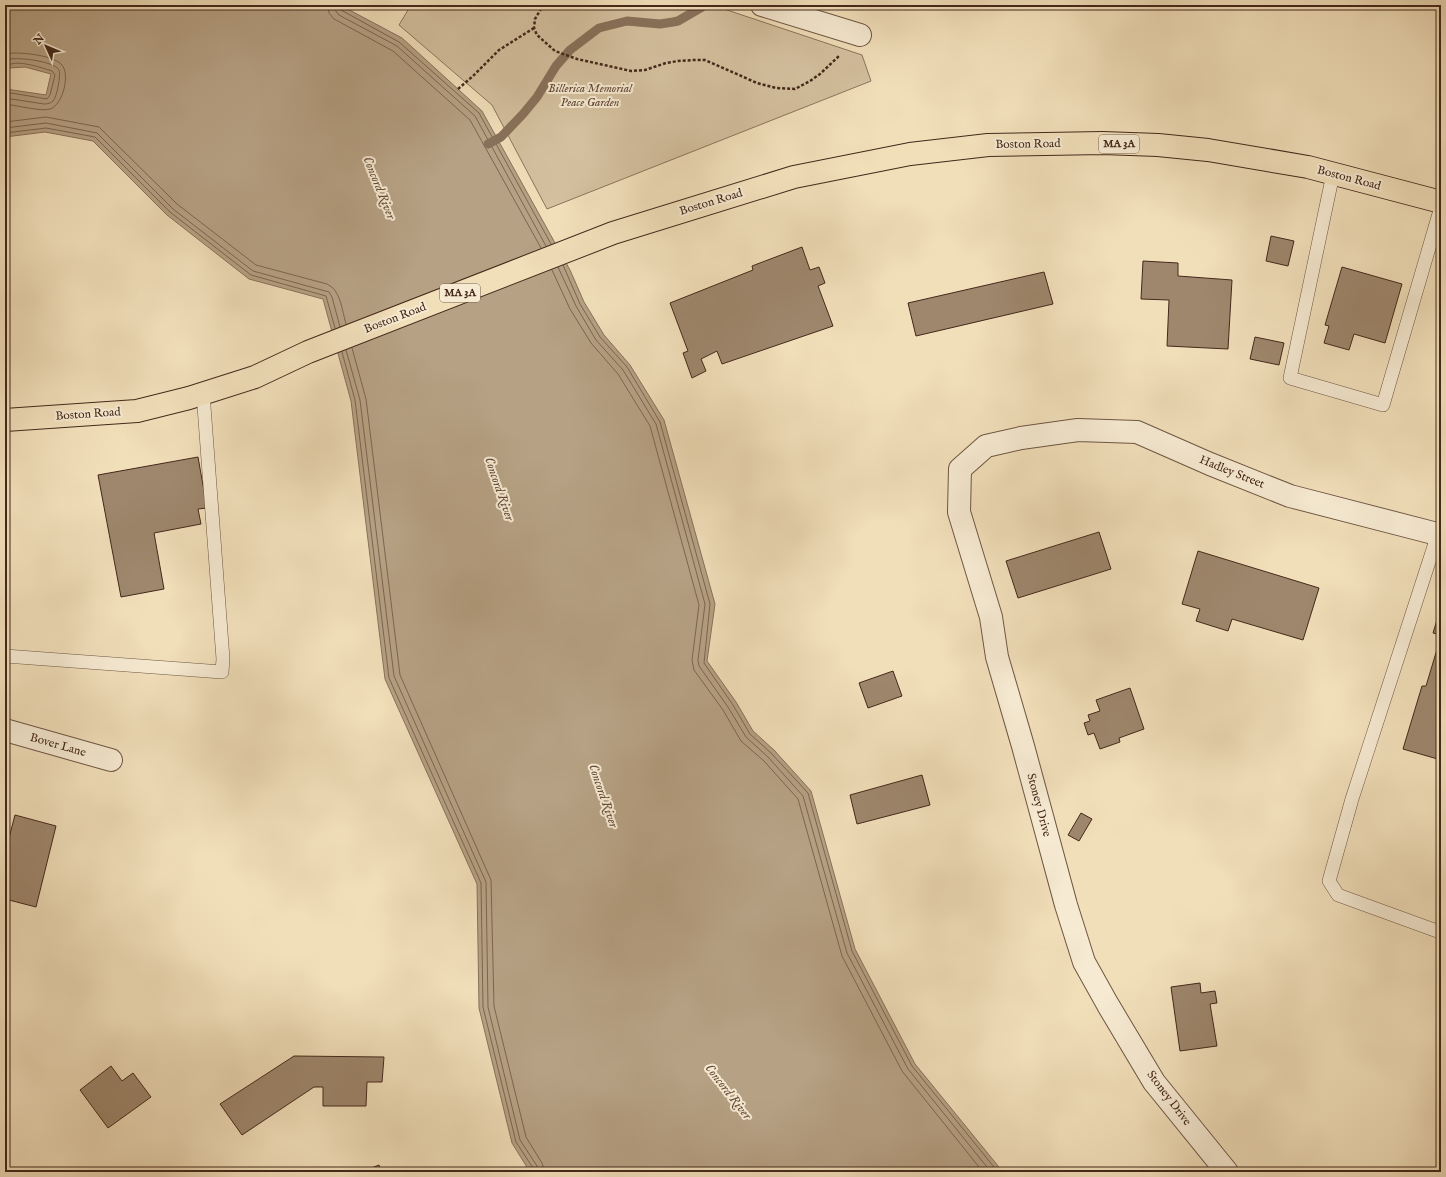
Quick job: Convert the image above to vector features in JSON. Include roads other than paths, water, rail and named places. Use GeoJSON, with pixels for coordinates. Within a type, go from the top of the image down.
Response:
{"type":"FeatureCollection","features":[{"type":"Feature","properties":{"kind":"main road","name":"Boston Road"},"geometry":{"type":"LineString","coordinates":[[5,420],[137,411],[203,393],[255,377],[308,352],[613,234],[794,177],[910,154],[988,145],[1103,143],[1158,145],[1208,150],[1308,167],[1441,202]]}},
{"type":"Feature","properties":{"kind":"street"},"geometry":{"type":"LineString","coordinates":[[762,5],[855,34]]}},
{"type":"Feature","properties":{"kind":"street","name":"Hadley Street"},"geometry":{"type":"LineString","coordinates":[[1022,438],[1078,430],[1137,432],[1210,464],[1290,496],[1440,535]]}},
{"type":"Feature","properties":{"kind":"street","name":"Stoney Drive"},"geometry":{"type":"LineString","coordinates":[[1022,438],[986,446],[960,469],[959,512],[991,616],[998,657],[1066,905],[1084,962],[1154,1082],[1227,1172]]}},
{"type":"Feature","properties":{"kind":"street","name":"Bover Lane"},"geometry":{"type":"LineString","coordinates":[[5,730],[111,760]]}},
{"type":"Feature","properties":{"kind":"lane"},"geometry":{"type":"LineString","coordinates":[[1333,174],[1290,378],[1383,406],[1441,207]]}},
{"type":"Feature","properties":{"kind":"lane"},"geometry":{"type":"LineString","coordinates":[[5,656],[222,672],[223,659],[203,393]]}},
{"type":"Feature","properties":{"kind":"lane"},"geometry":{"type":"LineString","coordinates":[[1440,535],[1355,792],[1329,881],[1338,895],[1437,931],[1441,927]]}},
{"type":"Feature","properties":{"kind":"water","name":"Concord River"},"geometry":{"type":"Polygon","coordinates":[[[5,5],[340,5],[402,38],[482,111],[570,270],[584,302],[604,335],[630,365],[664,420],[715,604],[707,661],[736,702],[753,731],[774,750],[811,791],[855,949],[915,1064],[1003,1172],[530,1172],[512,1143],[479,1008],[477,884],[385,679],[351,401],[323,299],[249,279],[167,215],[93,141],[45,132],[5,137],[5,5]],[[25,67],[9,68],[6,89],[46,95],[51,74],[25,67]]]}},
{"type":"Feature","properties":{"kind":"waterway"},"geometry":{"type":"LineString","coordinates":[[488,144],[501,137],[523,114],[537,97],[556,66],[570,50],[599,28],[627,21],[660,24],[678,21],[702,7]]}},
{"type":"Feature","properties":{"kind":"park label","name":"Billerica Memorial Peace Garden"},"geometry":{"type":"Point","coordinates":[590,95]}}]}
